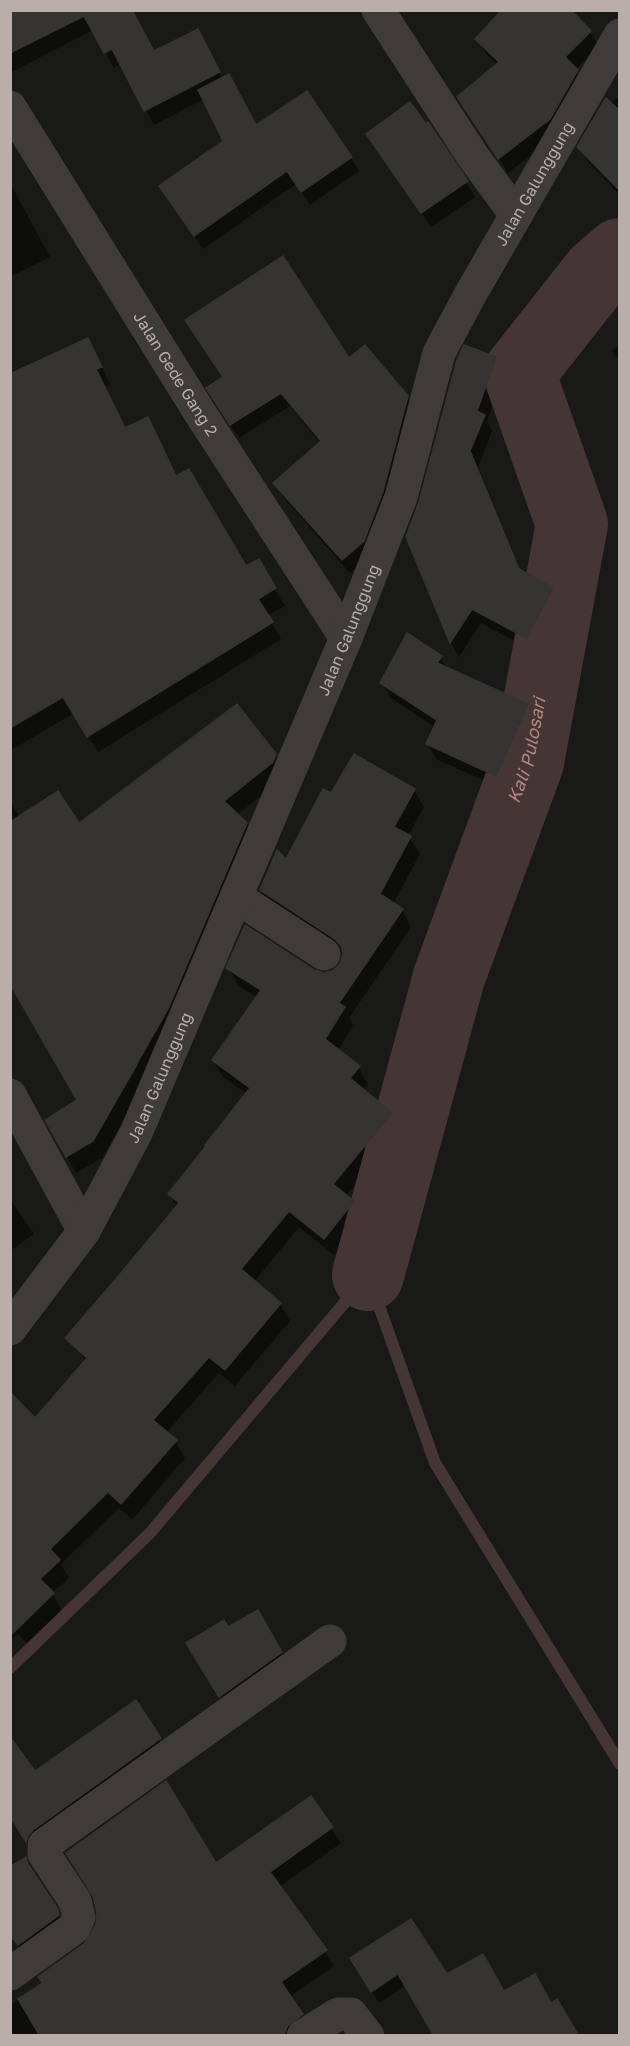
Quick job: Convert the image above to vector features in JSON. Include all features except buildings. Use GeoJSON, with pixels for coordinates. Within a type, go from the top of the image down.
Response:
{"type":"FeatureCollection","features":[{"type":"Feature","properties":{"kind":"street"},"geometry":{"type":"LineString","coordinates":[[378,10],[472,155],[516,215]]}},
{"type":"Feature","properties":{"kind":"street","name":"Jalan Galunggung"},"geometry":{"type":"LineString","coordinates":[[10,1329],[84,1231],[136,1133],[346,638],[401,497],[439,353],[620,35]]}},
{"type":"Feature","properties":{"kind":"street","name":"Jalan Gede Gang 2"},"geometry":{"type":"LineString","coordinates":[[10,107],[200,413],[346,638]]}},
{"type":"Feature","properties":{"kind":"street"},"geometry":{"type":"LineString","coordinates":[[236,897],[324,954]]}},
{"type":"Feature","properties":{"kind":"street"},"geometry":{"type":"LineString","coordinates":[[10,1095],[84,1231]]}},
{"type":"Feature","properties":{"kind":"street"},"geometry":{"type":"LineString","coordinates":[[10,1974],[74,1928],[79,1917],[75,1901],[44,1854],[44,1845],[330,1641]]}},
{"type":"Feature","properties":{"kind":"street"},"geometry":{"type":"LineString","coordinates":[[303,2036],[338,2014],[351,2014],[368,2036]]}},
{"type":"Feature","properties":{"kind":"waterway","name":"Kali Pulosari"},"geometry":{"type":"LineString","coordinates":[[368,1275],[449,977],[528,762],[572,524],[519,373],[597,274],[620,254]]}},
{"type":"Feature","properties":{"kind":"waterway"},"geometry":{"type":"LineString","coordinates":[[368,1275],[435,1463],[620,1764]]}},
{"type":"Feature","properties":{"kind":"waterway"},"geometry":{"type":"LineString","coordinates":[[10,1668],[150,1533],[368,1275]]}}]}
